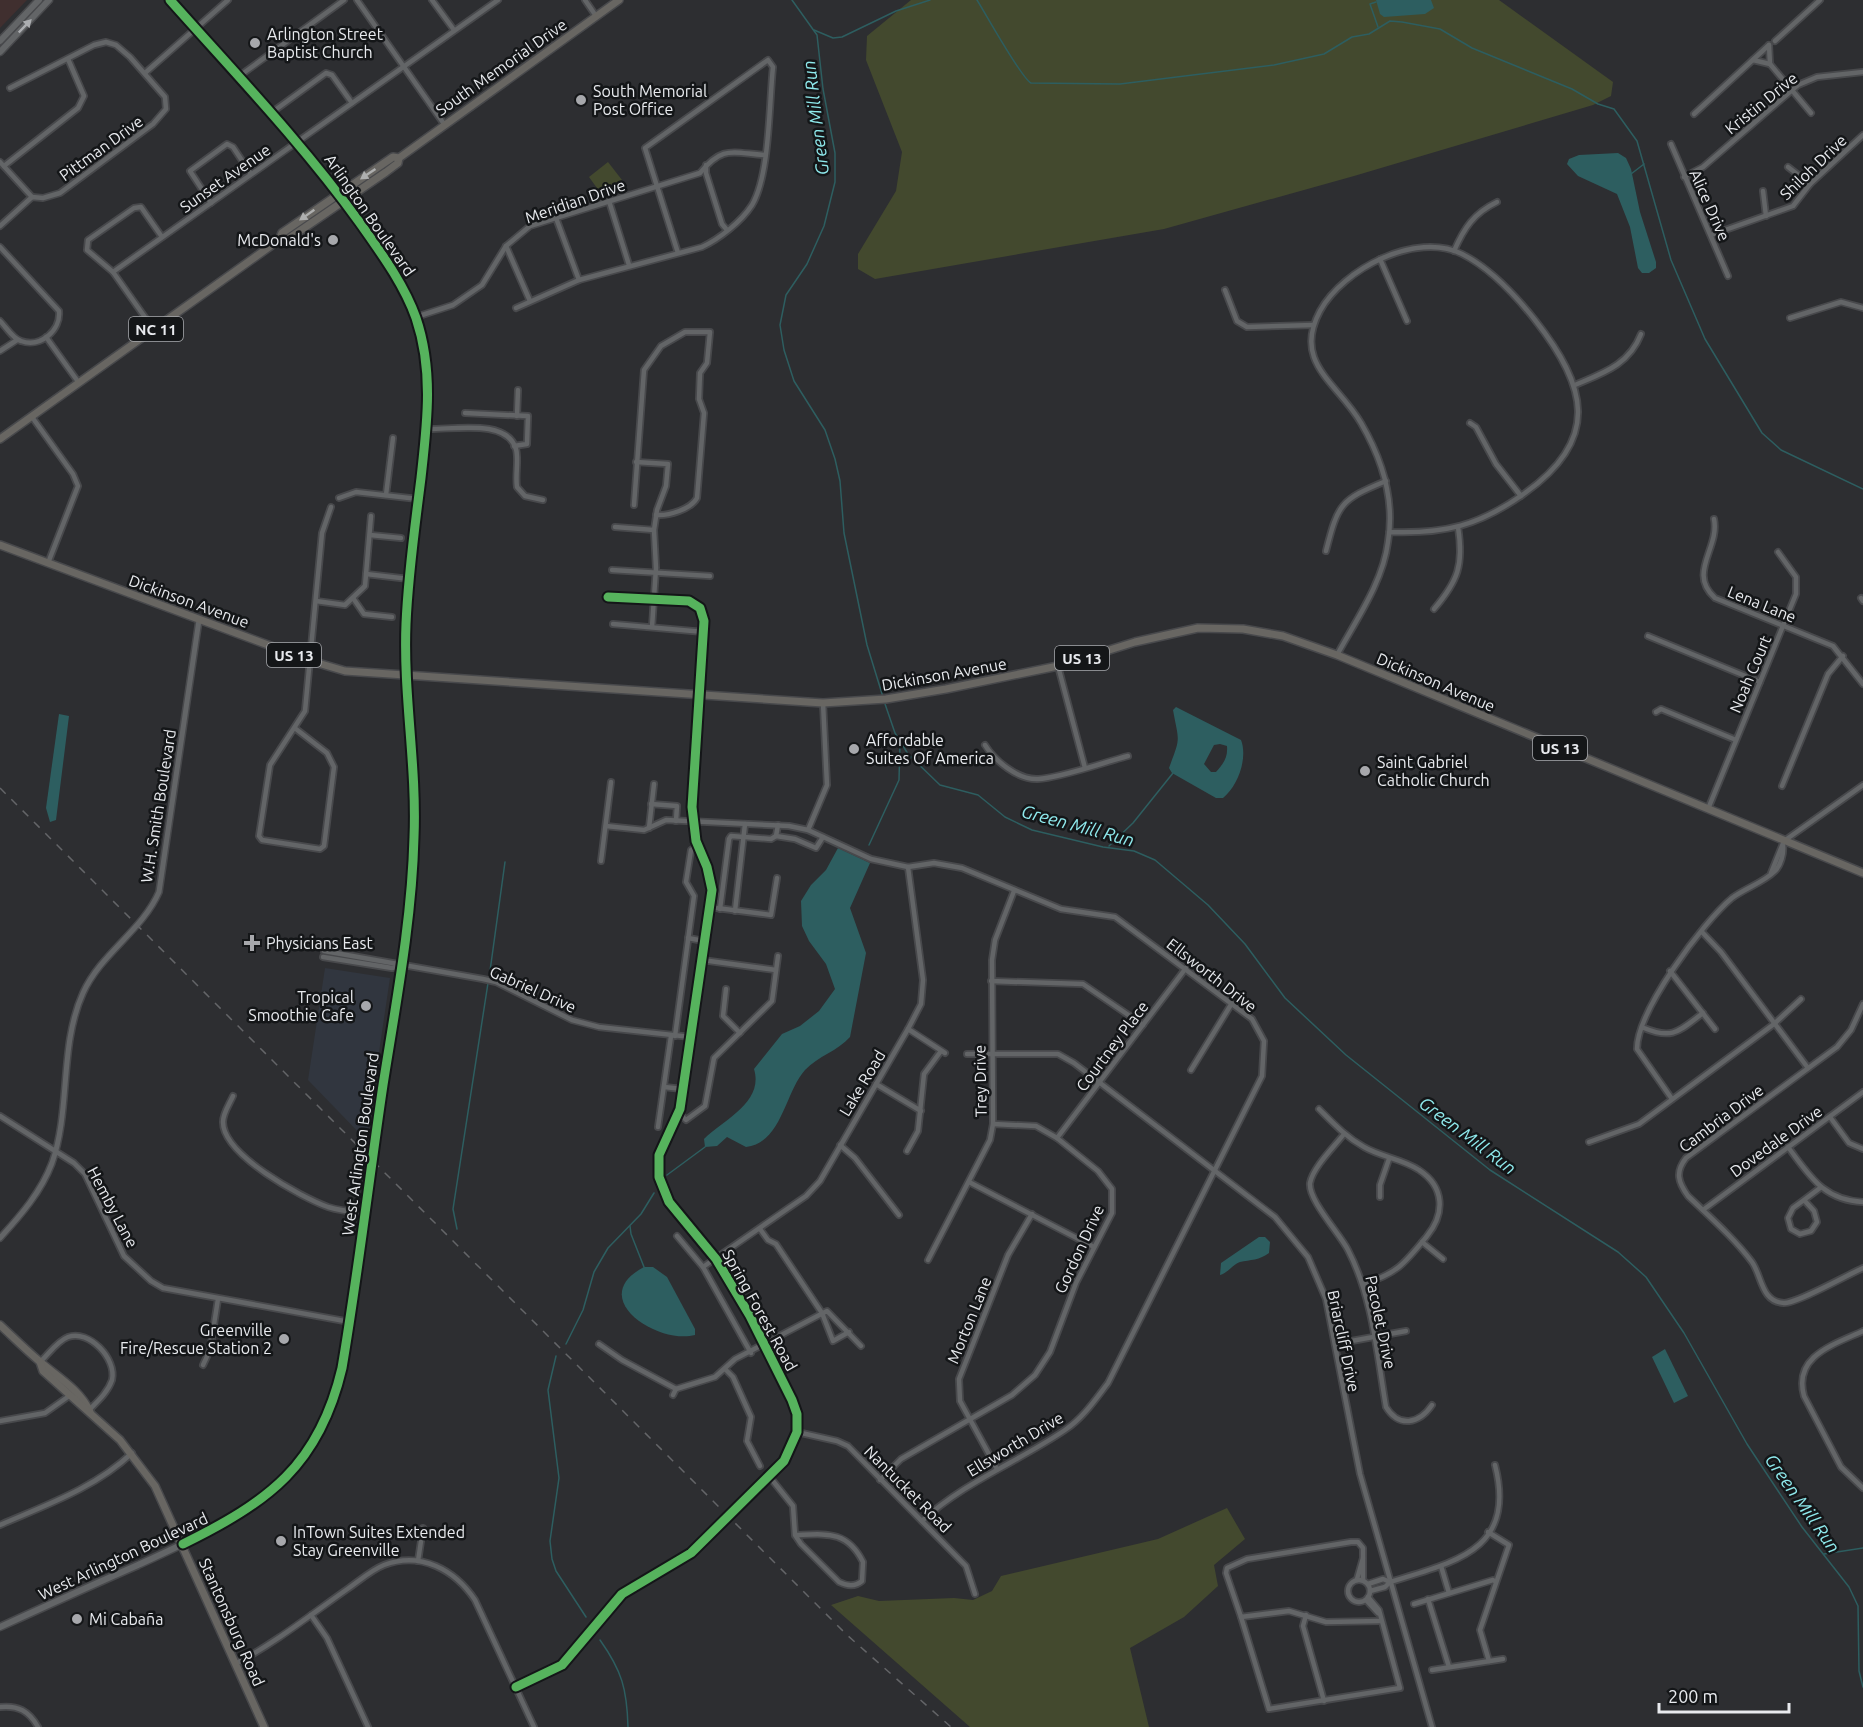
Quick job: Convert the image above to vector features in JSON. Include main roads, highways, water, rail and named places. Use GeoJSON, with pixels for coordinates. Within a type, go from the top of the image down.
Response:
{"type":"FeatureCollection","features":[{"type":"Feature","properties":{"kind":"main road"},"geometry":{"type":"LineString","coordinates":[[0,41],[39,0]]}},
{"type":"Feature","properties":{"kind":"main road"},"geometry":{"type":"LineString","coordinates":[[0,52],[49,0]]}},
{"type":"Feature","properties":{"kind":"main road","name":"Arlington Boulevard"},"geometry":{"type":"LineString","coordinates":[[170,0],[297,141],[339,194],[395,275],[416,317],[426,357],[428,381],[426,429],[409,579],[406,676]]}},
{"type":"Feature","properties":{"kind":"main road","name":"South Memorial Drive"},"geometry":{"type":"LineString","coordinates":[[0,439],[279,240],[288,239],[398,163],[399,158],[444,124],[619,0]]}},
{"type":"Feature","properties":{"kind":"main road","name":"South Memorial Drive"},"geometry":{"type":"LineString","coordinates":[[279,240],[282,233],[393,157],[399,158]]}},
{"type":"Feature","properties":{"kind":"main road","name":"Dickinson Avenue"},"geometry":{"type":"LineString","coordinates":[[0,545],[311,661],[345,671],[406,676],[823,703],[886,699],[1058,666],[1136,642],[1198,628],[1243,629],[1283,636],[1337,655],[1708,808],[1783,843],[1863,873]]}},
{"type":"Feature","properties":{"kind":"main road","name":"West Arlington Boulevard"},"geometry":{"type":"LineString","coordinates":[[0,1627],[183,1545],[252,1507],[283,1480],[299,1461],[324,1420],[335,1393],[350,1322],[401,966],[414,837],[410,706],[406,676]]}},
{"type":"Feature","properties":{"kind":"main road","name":"Stantonsburg Road"},"geometry":{"type":"LineString","coordinates":[[0,1325],[40,1362],[49,1367],[87,1404],[90,1411]]}},
{"type":"Feature","properties":{"kind":"main road","name":"Stantonsburg Road"},"geometry":{"type":"LineString","coordinates":[[40,1362],[44,1371],[69,1396],[90,1411],[132,1453],[155,1486],[264,1727]]}},
{"type":"Feature","properties":{"kind":"water"},"geometry":{"type":"Polygon","coordinates":[[[1376,0],[1431,0],[1434,8],[1425,14],[1384,17],[1380,14],[1376,0]]]}},
{"type":"Feature","properties":{"kind":"water"},"geometry":{"type":"Polygon","coordinates":[[[1618,153],[1626,158],[1631,169],[1640,212],[1656,262],[1656,268],[1649,273],[1642,273],[1638,268],[1630,227],[1617,194],[1578,176],[1567,164],[1569,159],[1579,155],[1618,153]]]}},
{"type":"Feature","properties":{"kind":"water"},"geometry":{"type":"Polygon","coordinates":[[[1176,707],[1241,740],[1243,755],[1240,771],[1233,786],[1223,798],[1216,798],[1172,773],[1169,768],[1178,739],[1173,710],[1176,707]],[[1214,745],[1204,764],[1211,772],[1216,772],[1223,763],[1227,754],[1227,746],[1214,745]]]}},
{"type":"Feature","properties":{"kind":"water"},"geometry":{"type":"Polygon","coordinates":[[[59,714],[69,716],[56,820],[50,822],[46,808],[59,714]]]}},
{"type":"Feature","properties":{"kind":"water"},"geometry":{"type":"Polygon","coordinates":[[[838,848],[870,863],[850,908],[866,953],[850,1037],[805,1070],[798,1079],[782,1115],[768,1136],[746,1147],[727,1137],[717,1146],[705,1147],[704,1139],[732,1117],[748,1100],[756,1081],[754,1069],[782,1034],[800,1026],[819,1011],[835,989],[826,964],[809,941],[802,926],[801,901],[811,885],[826,870],[838,848]]]}},
{"type":"Feature","properties":{"kind":"water"},"geometry":{"type":"Polygon","coordinates":[[[1259,1237],[1265,1237],[1270,1242],[1269,1253],[1237,1263],[1220,1275],[1221,1263],[1259,1237]]]}},
{"type":"Feature","properties":{"kind":"water"},"geometry":{"type":"Polygon","coordinates":[[[644,1267],[653,1267],[667,1277],[695,1329],[695,1335],[680,1336],[663,1333],[647,1326],[624,1305],[622,1292],[628,1279],[644,1267]]]}},
{"type":"Feature","properties":{"kind":"water"},"geometry":{"type":"Polygon","coordinates":[[[1665,1349],[1688,1396],[1674,1403],[1652,1357],[1665,1349]]]}},
{"type":"Feature","properties":{"kind":"waterway","name":"Green Mill Run"},"geometry":{"type":"LineString","coordinates":[[792,0],[817,35],[823,89],[835,153],[835,182],[824,226],[807,264],[786,295],[780,325],[784,350],[794,381],[825,430],[835,459],[840,481],[844,533],[867,645],[883,697]]}},
{"type":"Feature","properties":{"kind":"waterway"},"geometry":{"type":"LineString","coordinates":[[814,30],[833,38],[842,37],[896,11],[930,0]]}},
{"type":"Feature","properties":{"kind":"waterway"},"geometry":{"type":"LineString","coordinates":[[977,0],[1012,58],[1031,83],[1120,84],[1274,65],[1324,54],[1352,37],[1369,34],[1390,21],[1440,29],[1472,48],[1614,109],[1637,141],[1671,260],[1705,339],[1762,433],[1781,450],[1863,489]]}},
{"type":"Feature","properties":{"kind":"waterway"},"geometry":{"type":"LineString","coordinates":[[1376,2],[1370,4],[1378,27]]}},
{"type":"Feature","properties":{"kind":"waterway"},"geometry":{"type":"LineString","coordinates":[[1631,174],[1644,164]]}},
{"type":"Feature","properties":{"kind":"waterway","name":"Green Mill Run"},"geometry":{"type":"LineString","coordinates":[[884,701],[895,733],[908,754],[940,785],[978,795],[1005,817],[1032,830],[1103,847],[1134,851],[1155,860],[1208,905],[1245,944],[1285,998],[1346,1055],[1490,1170],[1618,1252],[1646,1277],[1684,1333],[1747,1444],[1802,1527],[1849,1587],[1858,1606],[1859,1671],[1863,1687]]}},
{"type":"Feature","properties":{"kind":"waterway"},"geometry":{"type":"LineString","coordinates":[[869,845],[899,780],[900,743]]}},
{"type":"Feature","properties":{"kind":"waterway"},"geometry":{"type":"LineString","coordinates":[[1109,846],[1133,823],[1173,773]]}},
{"type":"Feature","properties":{"kind":"waterway"},"geometry":{"type":"LineString","coordinates":[[490,971],[505,862]]}},
{"type":"Feature","properties":{"kind":"waterway"},"geometry":{"type":"LineString","coordinates":[[457,1229],[453,1209],[488,983]]}},
{"type":"Feature","properties":{"kind":"waterway"},"geometry":{"type":"LineString","coordinates":[[667,1175],[705,1147]]}},
{"type":"Feature","properties":{"kind":"waterway"},"geometry":{"type":"LineString","coordinates":[[566,1344],[583,1310],[594,1272],[608,1248],[641,1214],[654,1193]]}},
{"type":"Feature","properties":{"kind":"waterway"},"geometry":{"type":"LineString","coordinates":[[630,1226],[644,1267]]}},
{"type":"Feature","properties":{"kind":"waterway"},"geometry":{"type":"LineString","coordinates":[[556,1356],[548,1390],[559,1478],[550,1541],[552,1559],[556,1571],[586,1617]]}},
{"type":"Feature","properties":{"kind":"waterway"},"geometry":{"type":"LineString","coordinates":[[1824,1554],[1863,1548]]}},
{"type":"Feature","properties":{"kind":"waterway"},"geometry":{"type":"LineString","coordinates":[[600,1640],[614,1661],[622,1681],[628,1727]]}},
{"type":"Feature","properties":{"kind":"railway"},"geometry":{"type":"LineString","coordinates":[[0,788],[847,1635],[951,1727]]}},
{"type":"Feature","properties":{"kind":"place","name":"Arlington Street Baptist Church"},"geometry":{"type":"Point","coordinates":[255,43]}},
{"type":"Feature","properties":{"kind":"place","name":"South Memorial Post Office"},"geometry":{"type":"Point","coordinates":[581,100]}},
{"type":"Feature","properties":{"kind":"place","name":"McDonald's"},"geometry":{"type":"Point","coordinates":[333,240]}},
{"type":"Feature","properties":{"kind":"place","name":"Affordable Suites Of America"},"geometry":{"type":"Point","coordinates":[854,749]}},
{"type":"Feature","properties":{"kind":"place","name":"Saint Gabriel Catholic Church"},"geometry":{"type":"Point","coordinates":[1365,771]}},
{"type":"Feature","properties":{"kind":"place","name":"Physicians East"},"geometry":{"type":"Point","coordinates":[252,943]}},
{"type":"Feature","properties":{"kind":"place","name":"Tropical Smoothie Cafe"},"geometry":{"type":"Point","coordinates":[366,1006]}},
{"type":"Feature","properties":{"kind":"place","name":"Greenville Fire/Rescue Station 2"},"geometry":{"type":"Point","coordinates":[284,1339]}},
{"type":"Feature","properties":{"kind":"place","name":"InTown Suites Extended Stay Greenville"},"geometry":{"type":"Point","coordinates":[281,1541]}},
{"type":"Feature","properties":{"kind":"place","name":"Mi Cabaña"},"geometry":{"type":"Point","coordinates":[77,1619]}}]}
